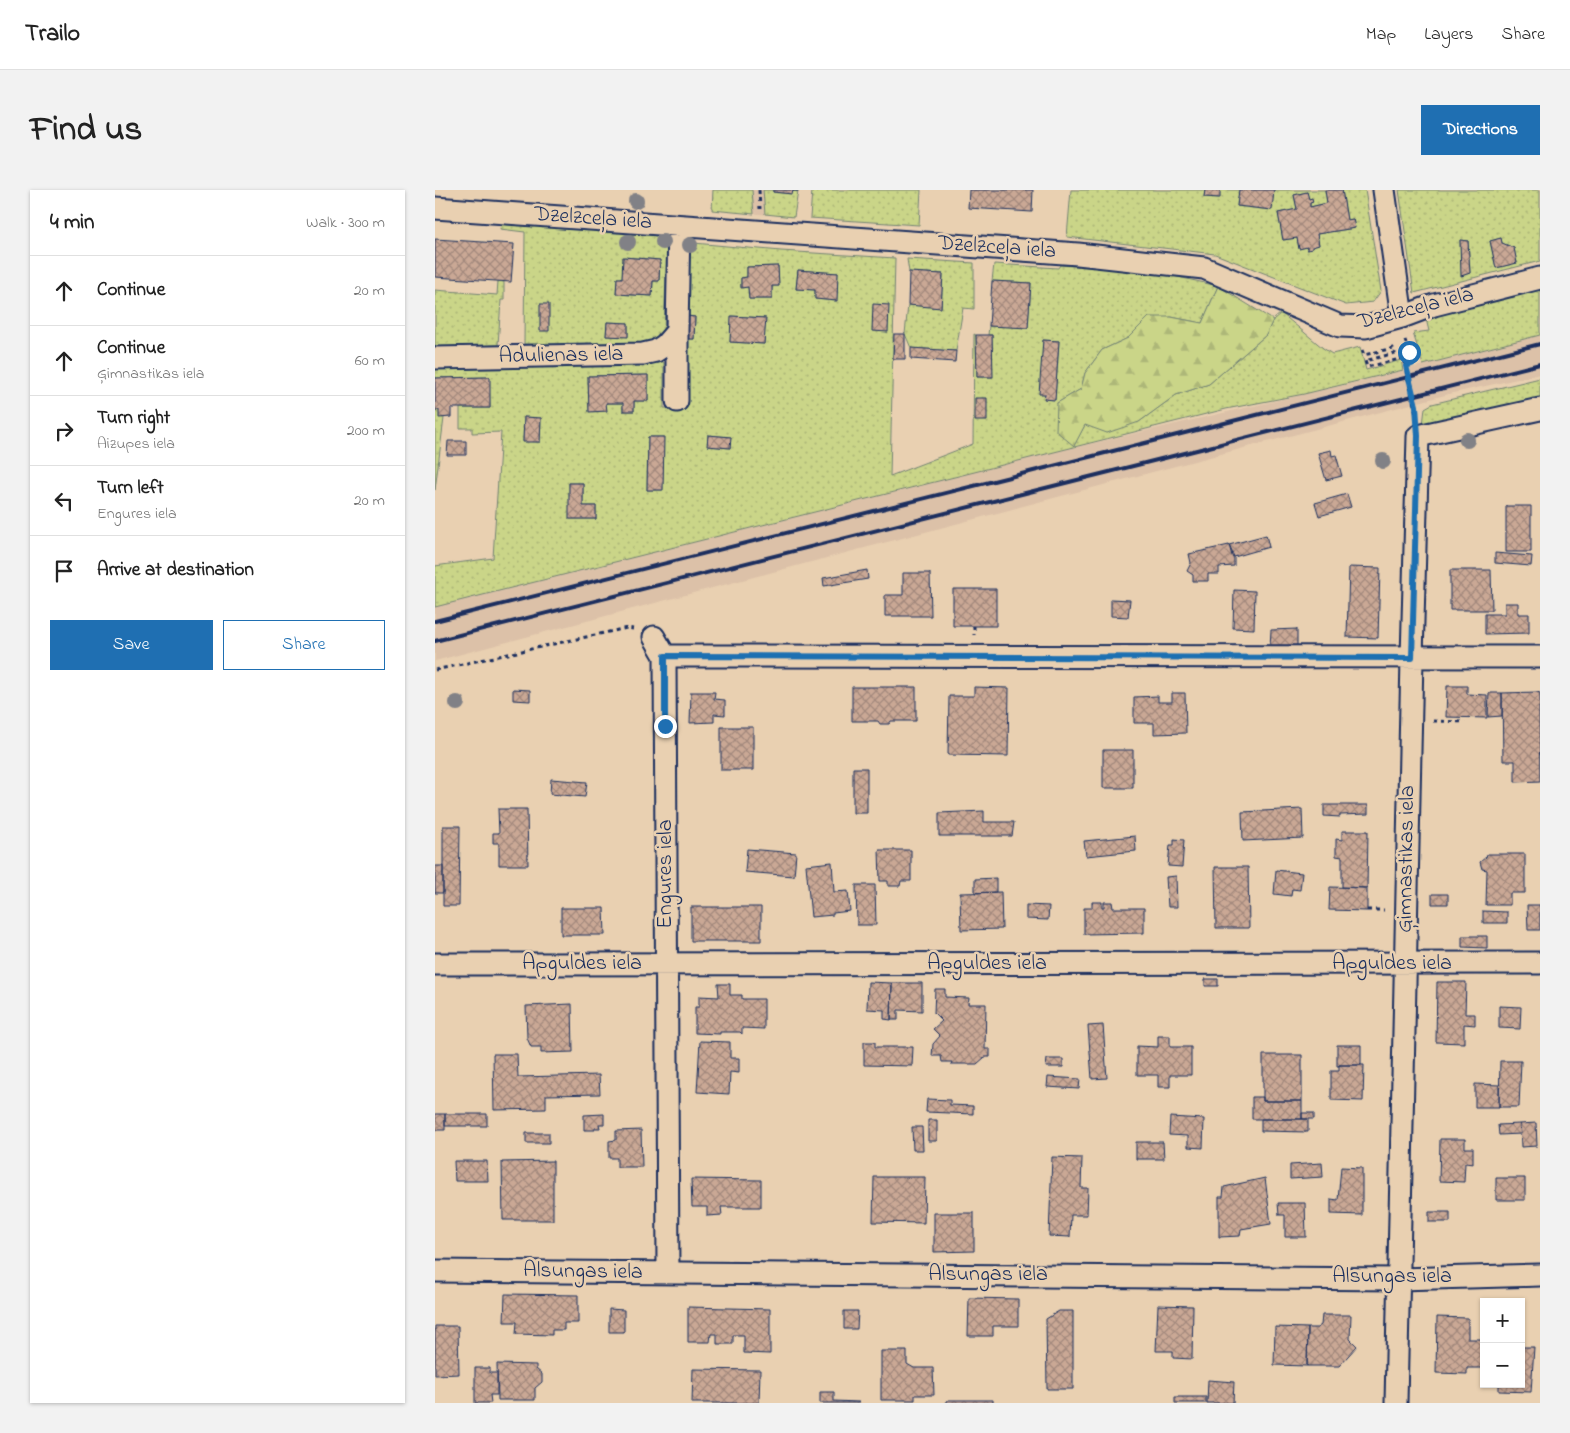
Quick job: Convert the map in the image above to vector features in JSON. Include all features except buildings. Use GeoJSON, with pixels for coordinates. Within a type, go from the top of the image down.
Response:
{"type":"FeatureCollection","features":[{"type":"Feature","properties":{"kind":"street"},"geometry":{"type":"LineString","coordinates":[[1384,190],[1402,317]]}},
{"type":"Feature","properties":{"kind":"street","name":"Dzelzceļa iela"},"geometry":{"type":"LineString","coordinates":[[435,208],[1078,254],[1204,268],[1340,326],[1366,327],[1402,317],[1434,305],[1540,278]]}},
{"type":"Feature","properties":{"kind":"street"},"geometry":{"type":"LineString","coordinates":[[677,402],[679,226]]}},
{"type":"Feature","properties":{"kind":"street","name":"Adulienas iela"},"geometry":{"type":"LineString","coordinates":[[435,358],[643,354],[657,351],[677,331]]}},
{"type":"Feature","properties":{"kind":"street"},"geometry":{"type":"LineString","coordinates":[[1418,436],[1540,409]]}},
{"type":"Feature","properties":{"kind":"street","name":"Ģimnastikas iela"},"geometry":{"type":"LineString","coordinates":[[1396,1403],[1410,720],[1418,436]]}},
{"type":"Feature","properties":{"kind":"street"},"geometry":{"type":"LineString","coordinates":[[654,637],[665,656],[1540,657]]}},
{"type":"Feature","properties":{"kind":"street","name":"Engures iela"},"geometry":{"type":"LineString","coordinates":[[665,656],[668,1273]]}},
{"type":"Feature","properties":{"kind":"street","name":"Apguldes iela"},"geometry":{"type":"LineString","coordinates":[[435,964],[1540,963]]}},
{"type":"Feature","properties":{"kind":"street","name":"Alsungas iela"},"geometry":{"type":"LineString","coordinates":[[435,1271],[1399,1278],[1540,1275]]}},
{"type":"Feature","properties":{"kind":"path"},"geometry":{"type":"LineString","coordinates":[[1396,340],[1405,338]]}},
{"type":"Feature","properties":{"kind":"path"},"geometry":{"type":"LineString","coordinates":[[1406,366],[1412,364],[1407,346]]}},
{"type":"Feature","properties":{"kind":"path"},"geometry":{"type":"LineString","coordinates":[[1371,347],[1362,349],[1363,355],[1393,348],[1395,354],[1365,361],[1367,367],[1403,358],[1416,406],[1418,436]]}},
{"type":"Feature","properties":{"kind":"path"},"geometry":{"type":"LineString","coordinates":[[435,670],[627,628],[654,637]]}},
{"type":"Feature","properties":{"kind":"path"},"geometry":{"type":"LineString","coordinates":[[1410,720],[1465,722]]}},
{"type":"Feature","properties":{"kind":"shaded area"},"geometry":{"type":"Polygon","coordinates":[[[713,190],[773,190],[771,215],[712,210],[713,190]]]}},
{"type":"Feature","properties":{"kind":"shaded area"},"geometry":{"type":"Polygon","coordinates":[[[1540,335],[1540,374],[1449,394],[435,661],[435,607],[1059,451],[1365,380],[1540,335]]]}},
{"type":"Feature","properties":{"kind":"green space"},"geometry":{"type":"Polygon","coordinates":[[[713,190],[752,190],[754,214],[712,210],[713,190]]]}},
{"type":"Feature","properties":{"kind":"green space"},"geometry":{"type":"Polygon","coordinates":[[[763,190],[792,194],[793,191],[798,191],[794,217],[765,214],[763,190]]]}},
{"type":"Feature","properties":{"kind":"green space"},"geometry":{"type":"Polygon","coordinates":[[[812,190],[921,190],[919,225],[810,218],[812,190]]]}},
{"type":"Feature","properties":{"kind":"green space"},"geometry":{"type":"Polygon","coordinates":[[[1071,190],[1205,190],[1204,197],[1219,198],[1220,190],[1239,190],[1237,206],[1271,210],[1274,190],[1325,190],[1327,203],[1310,207],[1310,203],[1313,202],[1309,199],[1307,192],[1294,195],[1297,209],[1278,213],[1283,240],[1297,238],[1299,248],[1307,247],[1308,250],[1319,245],[1317,234],[1355,228],[1353,219],[1347,220],[1342,190],[1365,190],[1381,291],[1373,302],[1346,305],[1215,254],[1067,237],[1071,190]]]}},
{"type":"Feature","properties":{"kind":"green space"},"geometry":{"type":"Polygon","coordinates":[[[1399,190],[1540,190],[1540,261],[1414,293],[1399,190]],[[1501,238],[1490,241],[1496,268],[1517,263],[1514,248],[1502,243],[1501,238]],[[1460,240],[1462,276],[1470,273],[1468,241],[1460,240]]]}},
{"type":"Feature","properties":{"kind":"green space"},"geometry":{"type":"Polygon","coordinates":[[[501,224],[516,224],[646,234],[661,237],[667,245],[664,332],[655,341],[633,345],[524,344],[525,232],[500,229],[501,224]],[[624,257],[622,278],[617,278],[616,294],[652,296],[653,281],[659,281],[660,260],[624,257]],[[607,322],[606,336],[628,336],[628,323],[607,322]]]}},
{"type":"Feature","properties":{"kind":"green space"},"geometry":{"type":"Polygon","coordinates":[[[694,243],[781,251],[895,258],[890,476],[973,444],[974,334],[976,335],[977,377],[992,377],[992,335],[988,335],[989,326],[1028,327],[1031,283],[992,281],[994,264],[1058,268],[1060,265],[1156,272],[1218,286],[1202,323],[1171,317],[1140,326],[1128,338],[1102,350],[1085,373],[1081,389],[1057,403],[1074,445],[1085,425],[1139,422],[1176,395],[1209,384],[1266,335],[1273,320],[1281,313],[1332,354],[1360,347],[1366,370],[1401,360],[1403,370],[1304,394],[1226,409],[435,607],[435,566],[493,558],[501,432],[472,433],[472,428],[460,428],[460,408],[490,408],[489,377],[435,378],[435,369],[664,362],[664,408],[684,408],[686,339],[694,339],[695,317],[687,316],[688,249],[694,243]],[[778,266],[747,267],[747,277],[741,278],[741,287],[748,287],[749,299],[772,299],[772,286],[779,286],[778,266]],[[798,270],[796,289],[815,290],[815,299],[836,301],[838,273],[798,270]],[[732,316],[730,342],[764,344],[765,318],[732,316]],[[1043,340],[1045,399],[1055,400],[1059,341],[1043,340]],[[648,375],[588,376],[589,411],[606,411],[606,403],[623,403],[623,411],[634,411],[634,401],[648,401],[648,375]],[[524,417],[523,441],[540,442],[541,418],[524,417]],[[708,435],[708,446],[730,448],[731,437],[708,435]],[[648,437],[647,490],[662,490],[663,437],[648,437]],[[569,483],[570,519],[596,519],[596,506],[583,506],[583,483],[569,483]]]}},
{"type":"Feature","properties":{"kind":"green space"},"geometry":{"type":"Polygon","coordinates":[[[907,259],[974,263],[974,309],[963,308],[956,351],[911,348],[905,334],[908,305],[941,307],[943,274],[909,272],[907,259]]]}},
{"type":"Feature","properties":{"kind":"green space"},"geometry":{"type":"Polygon","coordinates":[[[498,281],[504,282],[504,300],[501,300],[498,345],[435,347],[435,290],[497,295],[498,281]]]}},
{"type":"Feature","properties":{"kind":"green space"},"geometry":{"type":"Polygon","coordinates":[[[1218,286],[1273,320],[1266,335],[1209,384],[1176,395],[1139,422],[1107,433],[1085,425],[1074,446],[1056,431],[1057,403],[1081,389],[1085,373],[1102,350],[1128,338],[1149,317],[1171,317],[1202,323],[1218,286]]]}},
{"type":"Feature","properties":{"kind":"green space"},"geometry":{"type":"Polygon","coordinates":[[[1540,288],[1540,335],[1423,365],[1413,333],[1429,331],[1425,315],[1540,288]]]}},
{"type":"Feature","properties":{"kind":"green space"},"geometry":{"type":"Polygon","coordinates":[[[1540,378],[1540,403],[1469,413],[1425,428],[1423,425],[1425,408],[1432,404],[1540,378]]]}},
{"type":"Feature","properties":{"kind":"green space"},"geometry":{"type":"Polygon","coordinates":[[[435,410],[439,410],[444,418],[435,490],[435,410]]]}},
{"type":"Feature","properties":{"kind":"railway"},"geometry":{"type":"LineString","coordinates":[[435,621],[1540,344]]}},
{"type":"Feature","properties":{"kind":"railway"},"geometry":{"type":"LineString","coordinates":[[435,641],[1540,364]]}},
{"type":"Feature","properties":{"kind":"route"},"geometry":{"type":"LineString","coordinates":[[665,726],[665,656],[1412,658],[1418,436],[1416,406],[1406,366],[1412,364],[1409,352]]}}]}
